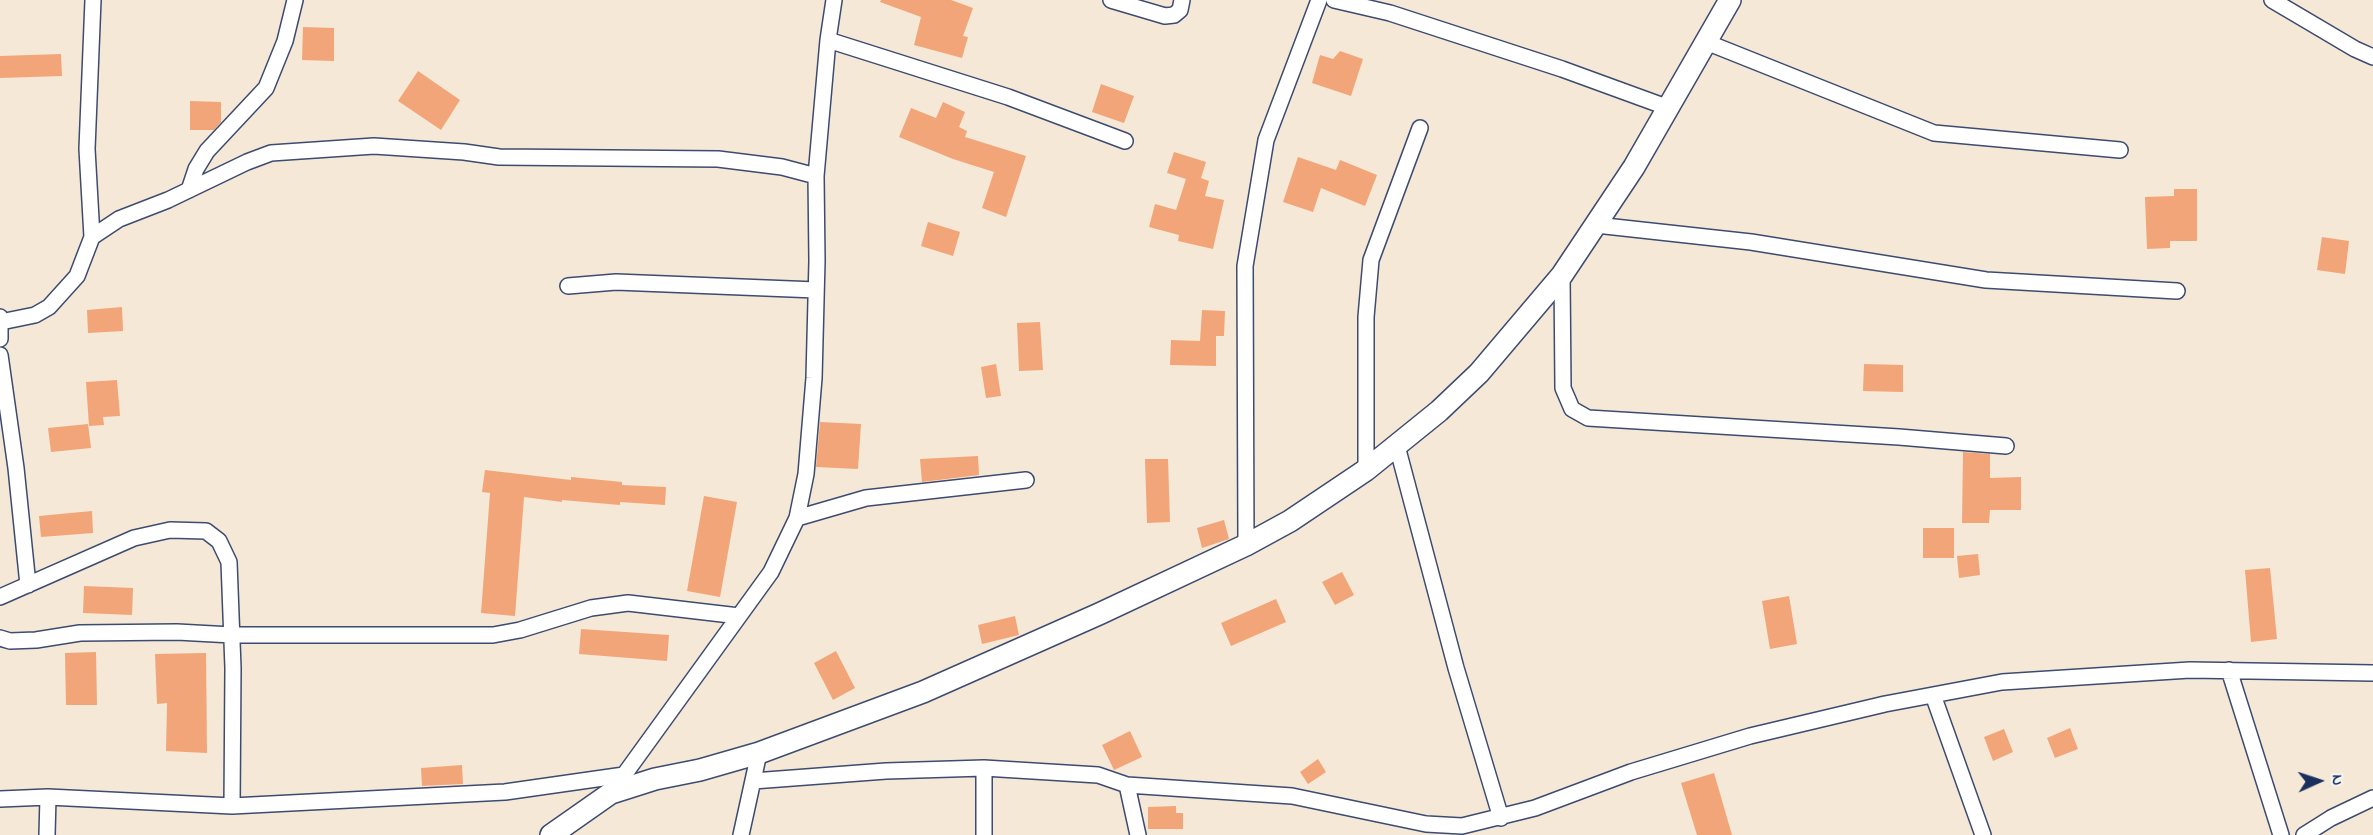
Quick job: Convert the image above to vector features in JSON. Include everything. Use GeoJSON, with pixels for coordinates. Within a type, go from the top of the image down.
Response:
{"type":"FeatureCollection","features":[{"type":"Feature","properties":{"kind":"street"},"geometry":{"type":"LineString","coordinates":[[0,339],[1,320],[35,315],[49,307],[77,276],[92,237],[87,149],[93,0]]}},
{"type":"Feature","properties":{"kind":"street"},"geometry":{"type":"LineString","coordinates":[[189,190],[196,169],[207,151],[266,88],[285,42],[295,0]]}},
{"type":"Feature","properties":{"kind":"street"},"geometry":{"type":"LineString","coordinates":[[611,793],[771,572],[797,518],[806,474],[814,378],[816,176],[828,40],[834,0]]}},
{"type":"Feature","properties":{"kind":"street"},"geometry":{"type":"LineString","coordinates":[[1112,0],[1165,16],[1174,15],[1180,10],[1182,0]]}},
{"type":"Feature","properties":{"kind":"street"},"geometry":{"type":"LineString","coordinates":[[1246,545],[1245,266],[1266,140],[1319,0]]}},
{"type":"Feature","properties":{"kind":"street"},"geometry":{"type":"LineString","coordinates":[[1334,0],[1392,7],[1669,108]]}},
{"type":"Feature","properties":{"kind":"street"},"geometry":{"type":"LineString","coordinates":[[551,835],[611,793],[655,779],[700,770],[759,753],[923,692],[1246,545],[1290,521],[1366,470],[1397,446],[1479,373],[1562,275],[1634,167],[1730,0]]}},
{"type":"Feature","properties":{"kind":"street"},"geometry":{"type":"LineString","coordinates":[[2272,0],[2355,49],[2373,57]]}},
{"type":"Feature","properties":{"kind":"street"},"geometry":{"type":"LineString","coordinates":[[828,40],[1008,97],[1125,141]]}},
{"type":"Feature","properties":{"kind":"street"},"geometry":{"type":"LineString","coordinates":[[1706,42],[1934,133],[2120,150]]}},
{"type":"Feature","properties":{"kind":"street"},"geometry":{"type":"LineString","coordinates":[[1366,470],[1366,317],[1371,260],[1420,128]]}},
{"type":"Feature","properties":{"kind":"street"},"geometry":{"type":"LineString","coordinates":[[92,237],[118,219],[271,153],[374,146],[464,152],[499,157],[718,159],[782,167],[816,176]]}},
{"type":"Feature","properties":{"kind":"street"},"geometry":{"type":"LineString","coordinates":[[1596,225],[1751,242],[1986,280],[2177,291]]}},
{"type":"Feature","properties":{"kind":"street"},"geometry":{"type":"LineString","coordinates":[[1562,275],[1563,388],[1572,409],[1588,418],[1899,437],[2006,446]]}},
{"type":"Feature","properties":{"kind":"street"},"geometry":{"type":"LineString","coordinates":[[568,286],[616,282],[816,290]]}},
{"type":"Feature","properties":{"kind":"street"},"geometry":{"type":"LineString","coordinates":[[0,355],[16,468],[28,585]]}},
{"type":"Feature","properties":{"kind":"street"},"geometry":{"type":"LineString","coordinates":[[1397,446],[1456,668],[1501,818]]}},
{"type":"Feature","properties":{"kind":"street"},"geometry":{"type":"LineString","coordinates":[[797,518],[866,498],[1026,480]]}},
{"type":"Feature","properties":{"kind":"street"},"geometry":{"type":"LineString","coordinates":[[0,597],[134,538],[170,530],[206,531],[219,541],[229,562],[232,635],[232,806]]}},
{"type":"Feature","properties":{"kind":"street"},"geometry":{"type":"LineString","coordinates":[[0,638],[10,641],[36,640],[80,633],[177,632],[232,635],[493,635],[520,630],[591,608],[628,603],[739,616]]}},
{"type":"Feature","properties":{"kind":"street"},"geometry":{"type":"LineString","coordinates":[[753,781],[886,771],[984,768],[1098,775],[1127,785],[1292,796],[1426,824],[1462,826],[1535,808],[1631,772],[1750,736],[1885,704],[2002,682],[2190,670],[2373,673]]}},
{"type":"Feature","properties":{"kind":"street"},"geometry":{"type":"LineString","coordinates":[[2229,670],[2282,835]]}},
{"type":"Feature","properties":{"kind":"street"},"geometry":{"type":"LineString","coordinates":[[1933,695],[1983,835]]}},
{"type":"Feature","properties":{"kind":"street"},"geometry":{"type":"LineString","coordinates":[[741,835],[759,753]]}},
{"type":"Feature","properties":{"kind":"street"},"geometry":{"type":"LineString","coordinates":[[984,768],[984,835]]}},
{"type":"Feature","properties":{"kind":"street"},"geometry":{"type":"LineString","coordinates":[[0,800],[48,797],[232,806],[505,792],[624,775]]}},
{"type":"Feature","properties":{"kind":"street"},"geometry":{"type":"LineString","coordinates":[[1127,785],[1138,835]]}},
{"type":"Feature","properties":{"kind":"street"},"geometry":{"type":"LineString","coordinates":[[47,835],[48,797]]}},
{"type":"Feature","properties":{"kind":"street"},"geometry":{"type":"LineString","coordinates":[[2304,835],[2331,818],[2373,798]]}},
{"type":"Feature","properties":{"kind":"building"},"geometry":{"type":"Polygon","coordinates":[[[881,0],[951,0],[973,8],[963,36],[968,37],[962,58],[914,45],[921,17],[880,2],[881,0]]]}},
{"type":"Feature","properties":{"kind":"building"},"geometry":{"type":"Polygon","coordinates":[[[303,27],[334,28],[334,61],[302,60],[303,27]]]}},
{"type":"Feature","properties":{"kind":"building"},"geometry":{"type":"Polygon","coordinates":[[[1340,51],[1363,59],[1351,96],[1312,83],[1320,55],[1333,59],[1340,51]]]}},
{"type":"Feature","properties":{"kind":"building"},"geometry":{"type":"Polygon","coordinates":[[[61,54],[62,76],[0,78],[0,56],[61,54]]]}},
{"type":"Feature","properties":{"kind":"building"},"geometry":{"type":"Polygon","coordinates":[[[418,71],[460,100],[441,130],[398,101],[418,71]]]}},
{"type":"Feature","properties":{"kind":"building"},"geometry":{"type":"Polygon","coordinates":[[[1101,84],[1134,96],[1124,123],[1092,112],[1101,84]]]}},
{"type":"Feature","properties":{"kind":"building"},"geometry":{"type":"Polygon","coordinates":[[[190,101],[221,102],[221,122],[214,130],[190,130],[190,101]]]}},
{"type":"Feature","properties":{"kind":"building"},"geometry":{"type":"Polygon","coordinates":[[[943,102],[965,112],[959,127],[967,131],[965,137],[1026,156],[1006,217],[982,208],[994,172],[953,159],[899,137],[911,108],[936,118],[943,102]]]}},
{"type":"Feature","properties":{"kind":"building"},"geometry":{"type":"Polygon","coordinates":[[[1174,152],[1206,162],[1201,178],[1209,181],[1205,196],[1224,200],[1213,249],[1178,241],[1179,235],[1149,227],[1155,204],[1176,210],[1186,179],[1167,173],[1174,152]]]}},
{"type":"Feature","properties":{"kind":"building"},"geometry":{"type":"Polygon","coordinates":[[[1298,157],[1336,170],[1340,160],[1377,175],[1365,206],[1321,188],[1313,212],[1283,202],[1298,157]]]}},
{"type":"Feature","properties":{"kind":"building"},"geometry":{"type":"Polygon","coordinates":[[[2174,189],[2197,189],[2197,241],[2170,241],[2170,248],[2147,249],[2145,197],[2174,196],[2174,189]]]}},
{"type":"Feature","properties":{"kind":"building"},"geometry":{"type":"Polygon","coordinates":[[[928,222],[960,232],[953,256],[921,246],[928,222]]]}},
{"type":"Feature","properties":{"kind":"building"},"geometry":{"type":"Polygon","coordinates":[[[2322,237],[2349,241],[2345,274],[2317,270],[2322,237]]]}},
{"type":"Feature","properties":{"kind":"building"},"geometry":{"type":"Polygon","coordinates":[[[122,307],[123,331],[88,333],[87,310],[122,307]]]}},
{"type":"Feature","properties":{"kind":"building"},"geometry":{"type":"Polygon","coordinates":[[[1202,310],[1225,311],[1224,336],[1216,336],[1216,366],[1170,365],[1171,340],[1200,341],[1202,310]]]}},
{"type":"Feature","properties":{"kind":"building"},"geometry":{"type":"Polygon","coordinates":[[[1040,322],[1043,370],[1019,371],[1017,323],[1040,322]]]}},
{"type":"Feature","properties":{"kind":"building"},"geometry":{"type":"Polygon","coordinates":[[[996,364],[1001,396],[986,398],[981,367],[996,364]]]}},
{"type":"Feature","properties":{"kind":"building"},"geometry":{"type":"Polygon","coordinates":[[[1864,364],[1903,365],[1903,392],[1863,391],[1864,364]]]}},
{"type":"Feature","properties":{"kind":"building"},"geometry":{"type":"Polygon","coordinates":[[[117,380],[120,416],[103,417],[104,425],[89,426],[86,382],[117,380]]]}},
{"type":"Feature","properties":{"kind":"building"},"geometry":{"type":"Polygon","coordinates":[[[820,422],[861,424],[858,469],[816,467],[820,422]]]}},
{"type":"Feature","properties":{"kind":"building"},"geometry":{"type":"Polygon","coordinates":[[[88,424],[91,448],[51,452],[48,428],[88,424]]]}},
{"type":"Feature","properties":{"kind":"building"},"geometry":{"type":"Polygon","coordinates":[[[1963,452],[1990,454],[1990,478],[2021,477],[2021,510],[1990,510],[1989,523],[1962,523],[1963,452]]]}},
{"type":"Feature","properties":{"kind":"building"},"geometry":{"type":"Polygon","coordinates":[[[978,456],[979,475],[922,482],[920,459],[978,456]]]}},
{"type":"Feature","properties":{"kind":"building"},"geometry":{"type":"Polygon","coordinates":[[[1145,459],[1168,459],[1170,522],[1147,523],[1145,459]]]}},
{"type":"Feature","properties":{"kind":"building"},"geometry":{"type":"Polygon","coordinates":[[[485,470],[571,480],[571,477],[622,482],[622,485],[666,487],[665,505],[620,502],[620,505],[562,500],[562,502],[524,497],[515,616],[481,613],[490,493],[482,492],[485,470]]]}},
{"type":"Feature","properties":{"kind":"building"},"geometry":{"type":"Polygon","coordinates":[[[704,496],[737,502],[720,597],[687,591],[704,496]]]}},
{"type":"Feature","properties":{"kind":"building"},"geometry":{"type":"Polygon","coordinates":[[[92,511],[93,533],[41,537],[39,516],[92,511]]]}},
{"type":"Feature","properties":{"kind":"building"},"geometry":{"type":"Polygon","coordinates":[[[1224,520],[1229,539],[1202,548],[1197,528],[1224,520]]]}},
{"type":"Feature","properties":{"kind":"building"},"geometry":{"type":"Polygon","coordinates":[[[1923,528],[1954,528],[1954,558],[1923,558],[1923,528]]]}},
{"type":"Feature","properties":{"kind":"building"},"geometry":{"type":"Polygon","coordinates":[[[1978,554],[1980,575],[1959,578],[1957,556],[1978,554]]]}},
{"type":"Feature","properties":{"kind":"building"},"geometry":{"type":"Polygon","coordinates":[[[2270,568],[2277,639],[2251,642],[2245,570],[2270,568]]]}},
{"type":"Feature","properties":{"kind":"building"},"geometry":{"type":"Polygon","coordinates":[[[1342,572],[1354,595],[1335,605],[1322,582],[1342,572]]]}},
{"type":"Feature","properties":{"kind":"building"},"geometry":{"type":"Polygon","coordinates":[[[84,586],[133,588],[132,615],[83,613],[84,586]]]}},
{"type":"Feature","properties":{"kind":"building"},"geometry":{"type":"Polygon","coordinates":[[[1789,596],[1797,644],[1770,649],[1762,601],[1789,596]]]}},
{"type":"Feature","properties":{"kind":"building"},"geometry":{"type":"Polygon","coordinates":[[[1276,599],[1286,622],[1231,646],[1221,623],[1276,599]]]}},
{"type":"Feature","properties":{"kind":"building"},"geometry":{"type":"Polygon","coordinates":[[[1015,616],[1019,635],[982,644],[978,625],[1015,616]]]}},
{"type":"Feature","properties":{"kind":"building"},"geometry":{"type":"Polygon","coordinates":[[[581,629],[669,635],[667,661],[579,654],[581,629]]]}},
{"type":"Feature","properties":{"kind":"building"},"geometry":{"type":"Polygon","coordinates":[[[836,651],[855,688],[833,700],[814,663],[836,651]]]}},
{"type":"Feature","properties":{"kind":"building"},"geometry":{"type":"Polygon","coordinates":[[[96,652],[97,705],[66,705],[65,653],[96,652]]]}},
{"type":"Feature","properties":{"kind":"building"},"geometry":{"type":"Polygon","coordinates":[[[206,653],[207,753],[166,751],[167,703],[157,704],[155,654],[206,653]]]}},
{"type":"Feature","properties":{"kind":"building"},"geometry":{"type":"Polygon","coordinates":[[[2070,728],[2078,749],[2055,758],[2047,738],[2070,728]]]}},
{"type":"Feature","properties":{"kind":"building"},"geometry":{"type":"Polygon","coordinates":[[[2004,729],[2013,752],[1993,761],[1984,737],[2004,729]]]}},
{"type":"Feature","properties":{"kind":"building"},"geometry":{"type":"Polygon","coordinates":[[[1130,731],[1142,757],[1114,770],[1102,745],[1130,731]]]}},
{"type":"Feature","properties":{"kind":"building"},"geometry":{"type":"Polygon","coordinates":[[[1318,759],[1326,772],[1308,784],[1300,772],[1318,759]]]}},
{"type":"Feature","properties":{"kind":"building"},"geometry":{"type":"Polygon","coordinates":[[[462,765],[463,784],[422,786],[421,768],[462,765]]]}},
{"type":"Feature","properties":{"kind":"building"},"geometry":{"type":"Polygon","coordinates":[[[1714,773],[1732,835],[1697,835],[1681,783],[1714,773]]]}},
{"type":"Feature","properties":{"kind":"building"},"geometry":{"type":"Polygon","coordinates":[[[1176,806],[1176,813],[1183,813],[1183,829],[1148,829],[1148,807],[1176,806]]]}}]}
